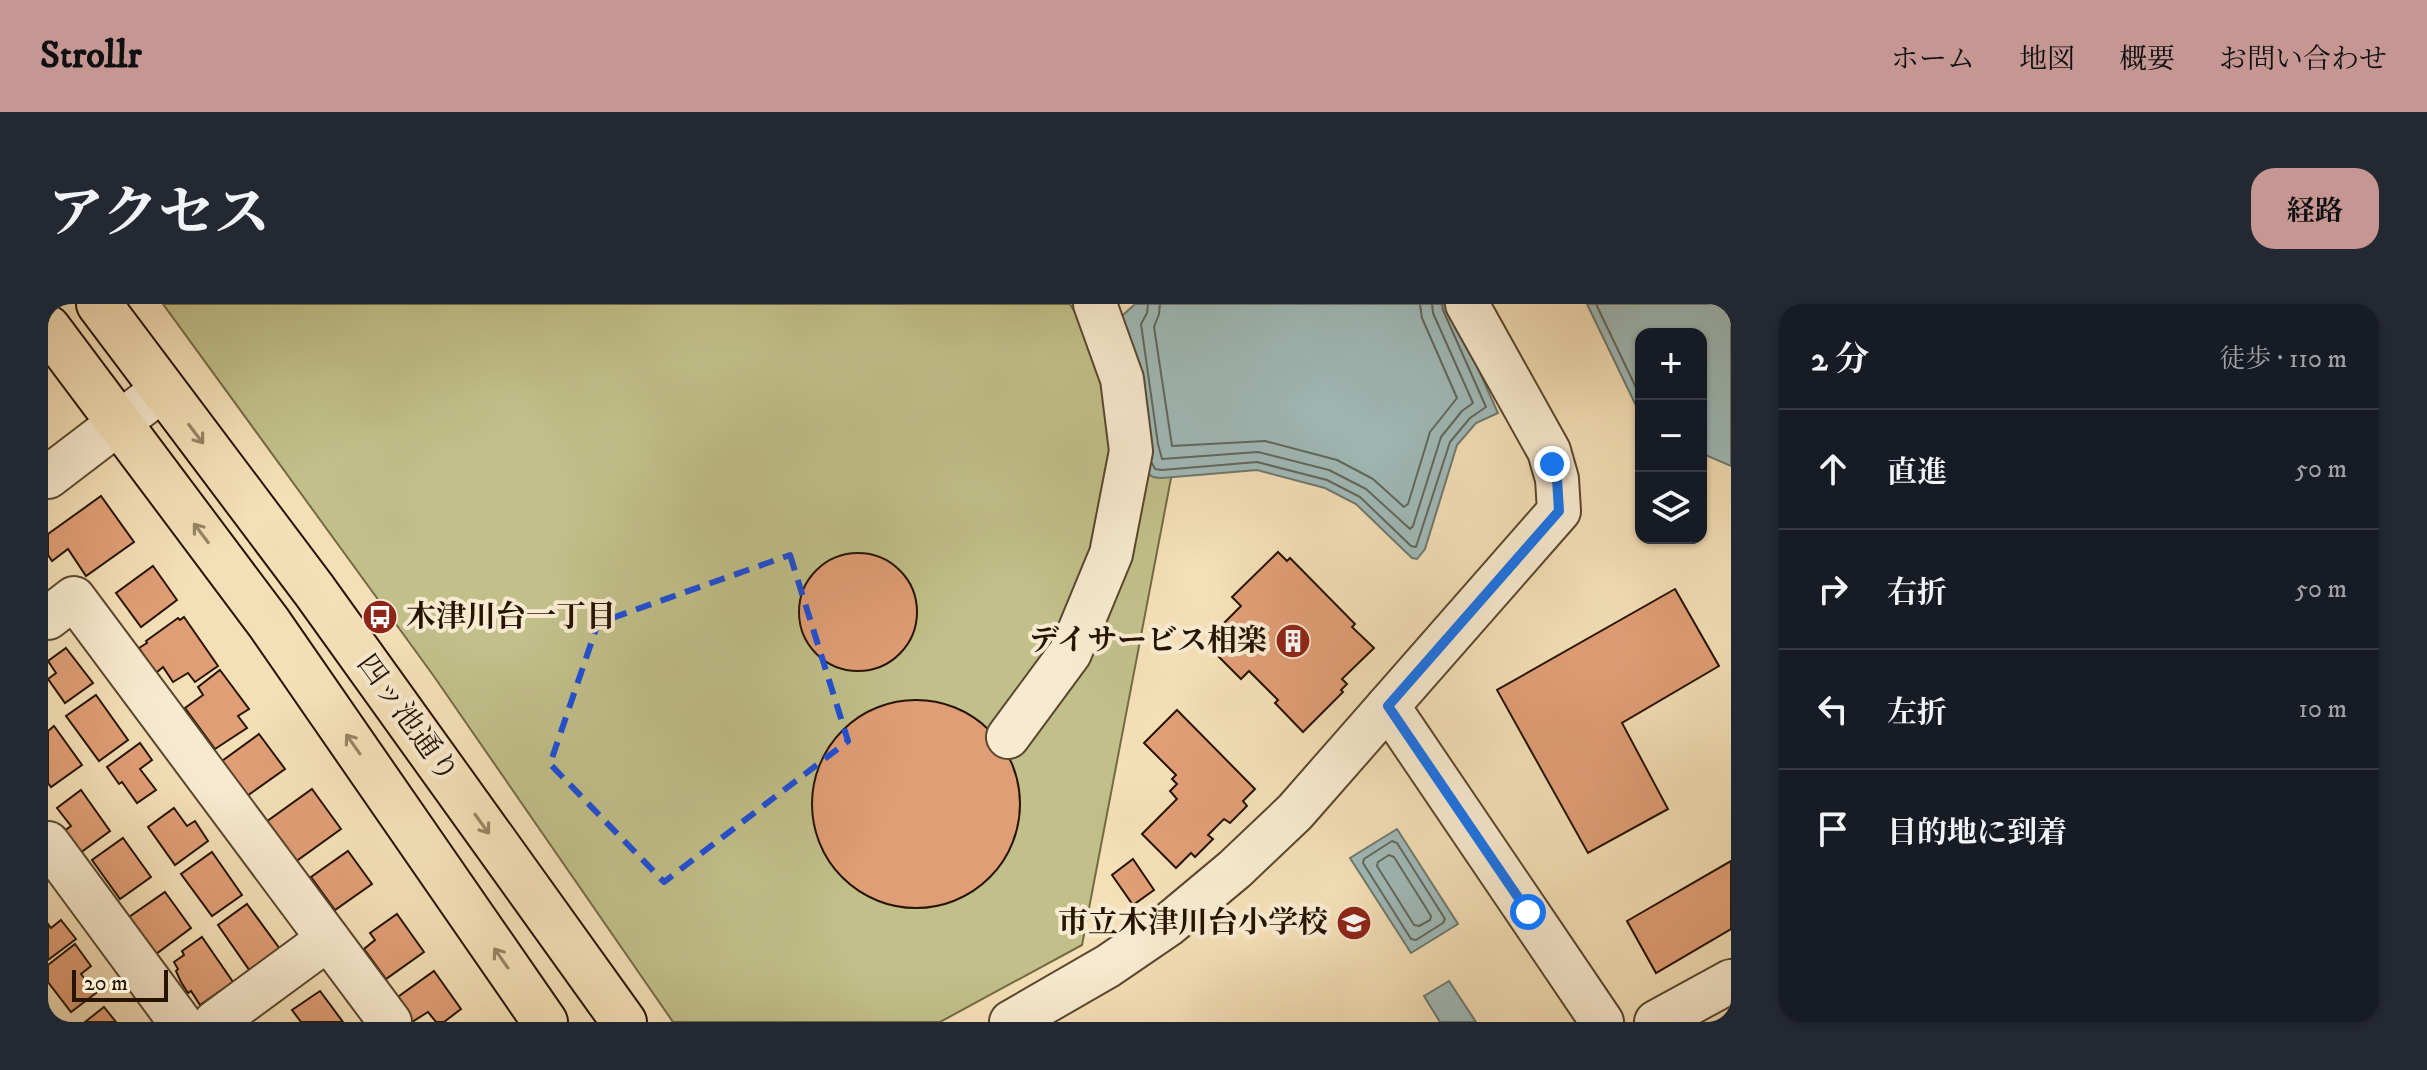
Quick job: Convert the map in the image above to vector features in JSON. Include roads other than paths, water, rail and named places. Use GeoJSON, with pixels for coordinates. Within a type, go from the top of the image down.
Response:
{"type":"FeatureCollection","features":[{"type":"Feature","properties":{"kind":"main road","name":"四ッ池通り"},"geometry":{"type":"LineString","coordinates":[[99,304],[314,590],[624,1022]]}},
{"type":"Feature","properties":{"kind":"main road","name":"四ッ池通り"},"geometry":{"type":"LineString","coordinates":[[48,328],[269,623],[545,1022]]}},
{"type":"Feature","properties":{"kind":"street"},"geometry":{"type":"LineString","coordinates":[[1008,737],[1070,653],[1111,554],[1131,451],[1122,379],[1095,304]]}},
{"type":"Feature","properties":{"kind":"street"},"geometry":{"type":"LineString","coordinates":[[1011,1022],[1108,966],[1168,925],[1235,869],[1295,812],[1559,511],[1557,479],[1549,451],[1467,304]]}},
{"type":"Feature","properties":{"kind":"street"},"geometry":{"type":"LineString","coordinates":[[48,477],[162,390]]}},
{"type":"Feature","properties":{"kind":"street"},"geometry":{"type":"LineString","coordinates":[[48,618],[74,598],[390,1022]]}},
{"type":"Feature","properties":{"kind":"street"},"geometry":{"type":"LineString","coordinates":[[1388,706],[1602,1022]]}},
{"type":"Feature","properties":{"kind":"street"},"geometry":{"type":"LineString","coordinates":[[48,843],[180,1022]]}},
{"type":"Feature","properties":{"kind":"street"},"geometry":{"type":"LineString","coordinates":[[215,1022],[328,939]]}},
{"type":"Feature","properties":{"kind":"street"},"geometry":{"type":"LineString","coordinates":[[1656,1022],[1731,981]]}},
{"type":"Feature","properties":{"kind":"water"},"geometry":{"type":"Polygon","coordinates":[[[1135,304],[1449,304],[1498,413],[1476,423],[1457,445],[1425,549],[1417,559],[1412,558],[1356,504],[1325,488],[1257,470],[1162,478],[1150,475],[1141,449],[1122,316],[1135,304]]]}},
{"type":"Feature","properties":{"kind":"water"},"geometry":{"type":"Polygon","coordinates":[[[1587,304],[1731,304],[1731,466],[1707,456],[1707,328],[1635,328],[1635,404],[1587,304]]]}},
{"type":"Feature","properties":{"kind":"water"},"geometry":{"type":"Polygon","coordinates":[[[1397,829],[1458,924],[1411,953],[1350,858],[1397,829]]]}},
{"type":"Feature","properties":{"kind":"water"},"geometry":{"type":"Polygon","coordinates":[[[1449,981],[1476,1022],[1440,1022],[1424,996],[1449,981]]]}},
{"type":"Feature","properties":{"kind":"place","name":"木津川台一丁目"},"geometry":{"type":"Point","coordinates":[380,617]}},
{"type":"Feature","properties":{"kind":"place","name":"デイサービス相楽"},"geometry":{"type":"Point","coordinates":[1293,641]}},
{"type":"Feature","properties":{"kind":"place","name":"市立木津川台小学校"},"geometry":{"type":"Point","coordinates":[1354,923]}}]}
